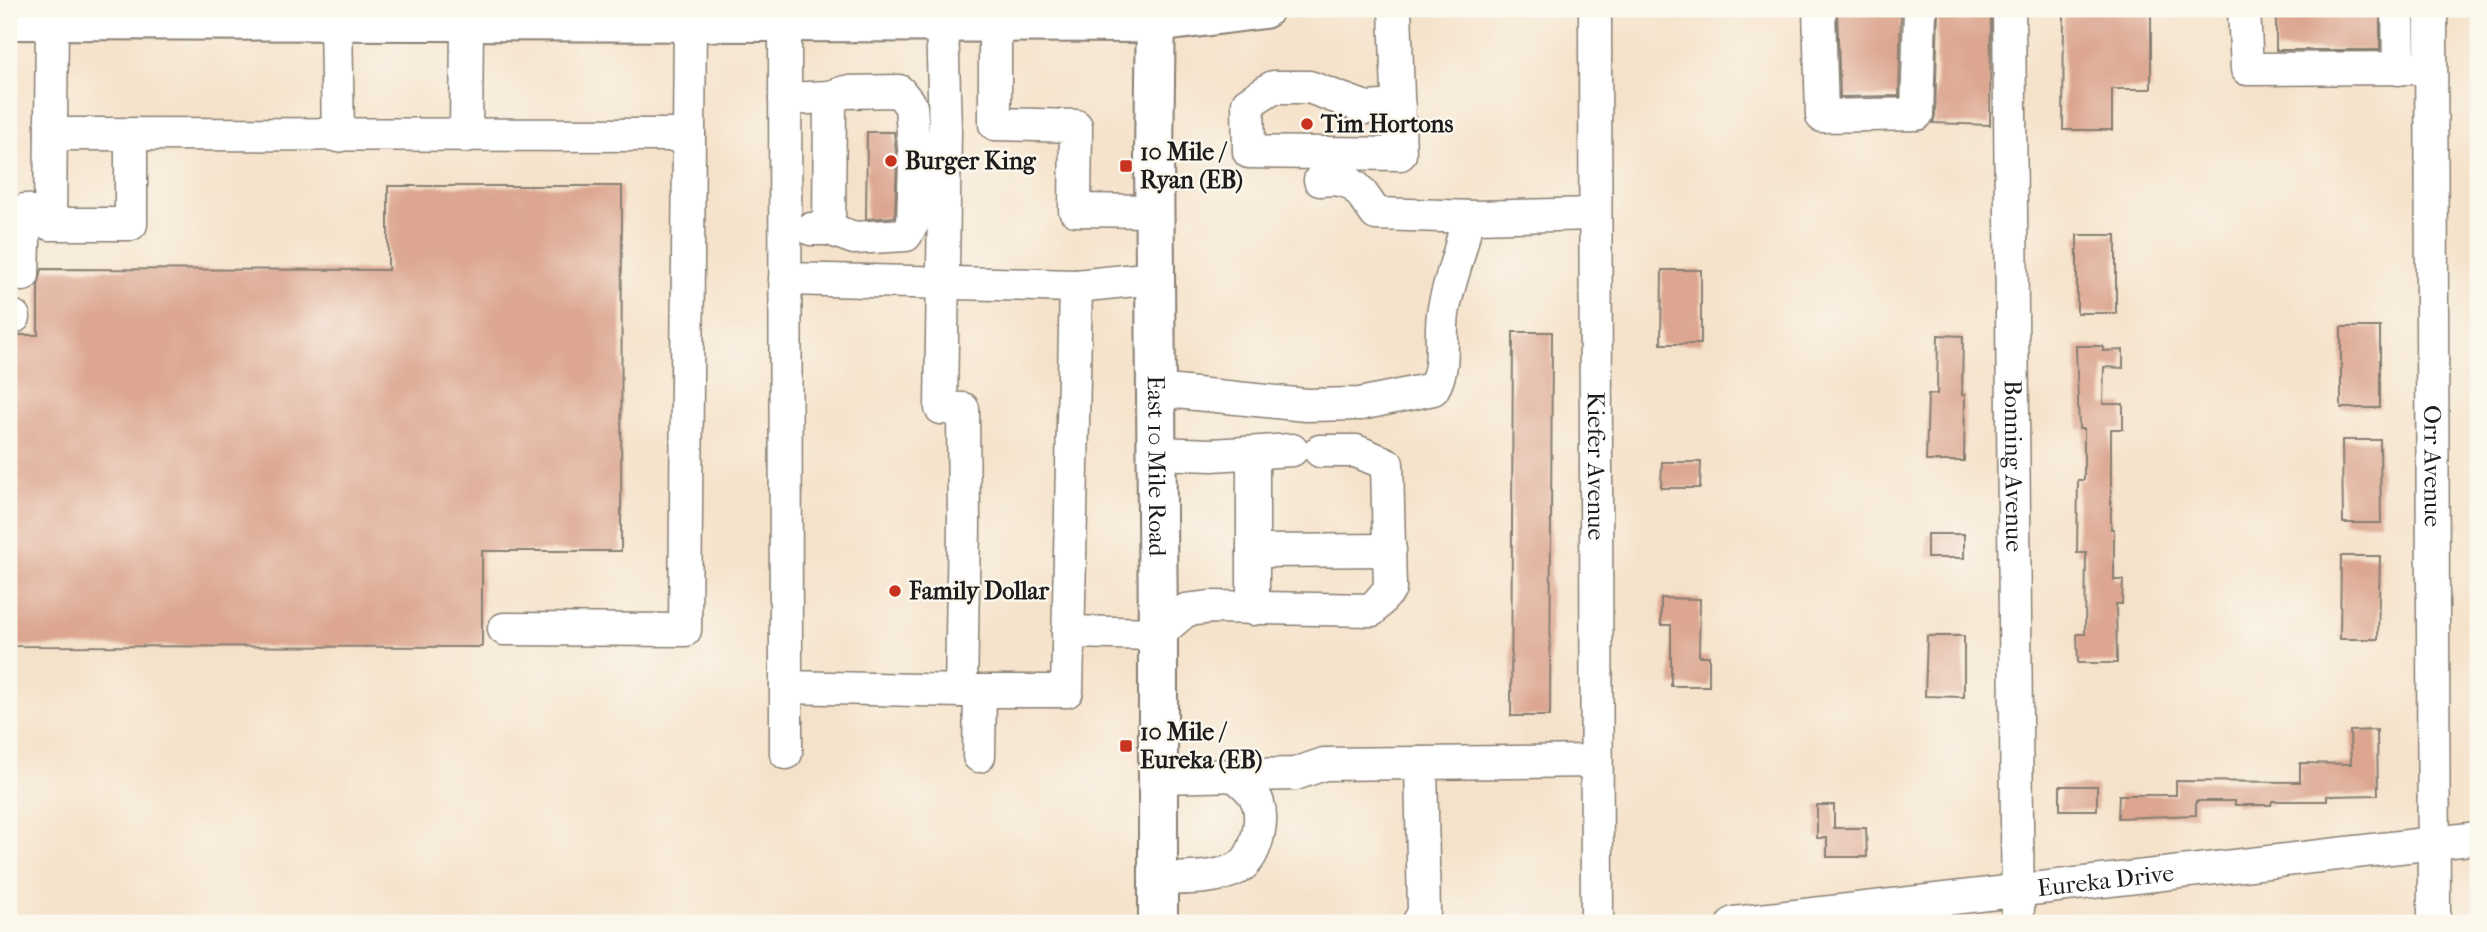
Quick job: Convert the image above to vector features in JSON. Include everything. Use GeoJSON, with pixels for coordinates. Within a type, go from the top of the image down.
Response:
{"type":"FeatureCollection","features":[{"type":"Feature","properties":{"kind":"main road"},"geometry":{"type":"LineString","coordinates":[[9,20],[61,16],[190,14],[337,20],[420,15],[467,20],[535,15],[690,21],[762,17],[1156,16],[1255,9]]}},
{"type":"Feature","properties":{"kind":"main road","name":"East 10 Mile Road"},"geometry":{"type":"LineString","coordinates":[[1156,16],[1154,211],[1158,923]]}},
{"type":"Feature","properties":{"kind":"street"},"geometry":{"type":"LineString","coordinates":[[1395,9],[1399,106],[1400,154],[1249,152],[1248,103],[1273,87],[1309,87],[1366,108],[1399,106]]}},
{"type":"Feature","properties":{"kind":"street","name":"Kiefer Avenue"},"geometry":{"type":"LineString","coordinates":[[1595,9],[1597,923]]}},
{"type":"Feature","properties":{"kind":"street"},"geometry":{"type":"LineString","coordinates":[[1819,9],[1822,116],[1917,114],[1920,9]]}},
{"type":"Feature","properties":{"kind":"street","name":"Bonning Avenue"},"geometry":{"type":"LineString","coordinates":[[2009,9],[2018,923]]}},
{"type":"Feature","properties":{"kind":"street"},"geometry":{"type":"LineString","coordinates":[[2244,9],[2247,69],[2430,68]]}},
{"type":"Feature","properties":{"kind":"street"},"geometry":{"type":"LineString","coordinates":[[2398,9],[2399,69]]}},
{"type":"Feature","properties":{"kind":"street","name":"Orr Avenue"},"geometry":{"type":"LineString","coordinates":[[2431,9],[2434,923]]}},
{"type":"Feature","properties":{"kind":"street"},"geometry":{"type":"LineString","coordinates":[[995,15],[995,124],[1076,125],[1075,210],[1154,211]]}},
{"type":"Feature","properties":{"kind":"street"},"geometry":{"type":"LineString","coordinates":[[23,275],[28,209],[51,134],[61,16]]}},
{"type":"Feature","properties":{"kind":"street"},"geometry":{"type":"LineString","coordinates":[[762,17],[785,99],[786,753]]}},
{"type":"Feature","properties":{"kind":"street"},"geometry":{"type":"LineString","coordinates":[[935,17],[945,130],[941,408],[963,409],[970,691],[979,756]]}},
{"type":"Feature","properties":{"kind":"street"},"geometry":{"type":"LineString","coordinates":[[337,20],[338,136]]}},
{"type":"Feature","properties":{"kind":"street"},"geometry":{"type":"LineString","coordinates":[[466,136],[467,20]]}},
{"type":"Feature","properties":{"kind":"street"},"geometry":{"type":"LineString","coordinates":[[504,629],[685,630],[690,21]]}},
{"type":"Feature","properties":{"kind":"street"},"geometry":{"type":"LineString","coordinates":[[785,99],[830,97],[845,92],[899,92],[911,106],[915,161],[912,223],[906,235],[854,238],[829,229],[785,228]]}},
{"type":"Feature","properties":{"kind":"street"},"geometry":{"type":"LineString","coordinates":[[829,229],[830,97]]}},
{"type":"Feature","properties":{"kind":"street"},"geometry":{"type":"LineString","coordinates":[[51,134],[689,135]]}},
{"type":"Feature","properties":{"kind":"street"},"geometry":{"type":"LineString","coordinates":[[28,209],[50,224],[131,224],[131,135]]}},
{"type":"Feature","properties":{"kind":"street"},"geometry":{"type":"LineString","coordinates":[[1320,180],[1339,178],[1356,186],[1376,214],[1467,217],[1595,214]]}},
{"type":"Feature","properties":{"kind":"street"},"geometry":{"type":"LineString","coordinates":[[1156,390],[1306,405],[1360,404],[1433,389],[1441,376],[1443,310],[1464,240],[1467,217]]}},
{"type":"Feature","properties":{"kind":"street"},"geometry":{"type":"LineString","coordinates":[[785,279],[1076,286],[1155,278]]}},
{"type":"Feature","properties":{"kind":"street"},"geometry":{"type":"LineString","coordinates":[[786,687],[1067,691],[1076,286]]}},
{"type":"Feature","properties":{"kind":"street"},"geometry":{"type":"LineString","coordinates":[[1068,632],[1158,634],[1186,610],[1212,607],[1372,610],[1390,589],[1387,464],[1356,451],[1212,456],[1157,453]]}},
{"type":"Feature","properties":{"kind":"street"},"geometry":{"type":"LineString","coordinates":[[1253,453],[1253,609]]}},
{"type":"Feature","properties":{"kind":"street"},"geometry":{"type":"LineString","coordinates":[[1253,551],[1390,550]]}},
{"type":"Feature","properties":{"kind":"street"},"geometry":{"type":"LineString","coordinates":[[1157,777],[1295,774],[1324,764],[1596,761]]}},
{"type":"Feature","properties":{"kind":"street"},"geometry":{"type":"LineString","coordinates":[[1418,923],[1424,913],[1421,763]]}},
{"type":"Feature","properties":{"kind":"street"},"geometry":{"type":"LineString","coordinates":[[1157,879],[1213,876],[1241,867],[1256,845],[1259,814],[1258,804],[1248,786],[1234,775]]}},
{"type":"Feature","properties":{"kind":"street","name":"Eureka Drive"},"geometry":{"type":"LineString","coordinates":[[1734,923],[2478,838]]}},
{"type":"Feature","properties":{"kind":"building"},"geometry":{"type":"Polygon","coordinates":[[[1901,9],[1899,96],[1840,97],[1837,11],[1901,9]]]}},
{"type":"Feature","properties":{"kind":"building"},"geometry":{"type":"Polygon","coordinates":[[[1938,9],[1991,9],[1990,125],[1933,123],[1938,9]]]}},
{"type":"Feature","properties":{"kind":"building"},"geometry":{"type":"Polygon","coordinates":[[[2064,9],[2151,9],[2151,89],[2112,89],[2112,130],[2063,130],[2064,9]]]}},
{"type":"Feature","properties":{"kind":"building"},"geometry":{"type":"Polygon","coordinates":[[[2276,9],[2380,9],[2380,50],[2276,50],[2276,9]]]}},
{"type":"Feature","properties":{"kind":"building"},"geometry":{"type":"Polygon","coordinates":[[[867,132],[894,132],[897,161],[895,217],[866,219],[867,132]]]}},
{"type":"Feature","properties":{"kind":"building"},"geometry":{"type":"Polygon","coordinates":[[[388,186],[622,186],[621,551],[482,551],[482,647],[9,646],[9,335],[38,335],[38,286],[42,269],[388,270],[388,186]]]}},
{"type":"Feature","properties":{"kind":"building"},"geometry":{"type":"Polygon","coordinates":[[[2077,235],[2116,235],[2116,313],[2077,313],[2077,235]]]}},
{"type":"Feature","properties":{"kind":"building"},"geometry":{"type":"Polygon","coordinates":[[[1662,270],[1701,270],[1701,344],[1661,344],[1662,270]]]}},
{"type":"Feature","properties":{"kind":"building"},"geometry":{"type":"Polygon","coordinates":[[[2341,327],[2380,327],[2380,408],[2341,408],[2341,327]]]}},
{"type":"Feature","properties":{"kind":"building"},"geometry":{"type":"Polygon","coordinates":[[[1513,332],[1552,332],[1550,716],[1511,716],[1513,332]]]}},
{"type":"Feature","properties":{"kind":"building"},"geometry":{"type":"Polygon","coordinates":[[[1938,335],[1963,336],[1964,461],[1926,461],[1928,394],[1937,394],[1938,335]]]}},
{"type":"Feature","properties":{"kind":"building"},"geometry":{"type":"Polygon","coordinates":[[[2076,346],[2103,346],[2103,351],[2123,350],[2123,368],[2104,367],[2103,404],[2123,404],[2123,429],[2111,429],[2114,580],[2123,580],[2122,604],[2116,604],[2117,663],[2078,663],[2077,634],[2085,634],[2086,553],[2077,553],[2078,480],[2084,480],[2084,429],[2079,429],[2076,346]]]}},
{"type":"Feature","properties":{"kind":"building"},"geometry":{"type":"Polygon","coordinates":[[[2342,440],[2380,440],[2381,523],[2343,523],[2342,440]]]}},
{"type":"Feature","properties":{"kind":"building"},"geometry":{"type":"Polygon","coordinates":[[[1662,462],[1701,462],[1700,488],[1661,488],[1662,462]]]}},
{"type":"Feature","properties":{"kind":"building"},"geometry":{"type":"Polygon","coordinates":[[[1927,534],[1964,534],[1964,558],[1927,558],[1927,534]]]}},
{"type":"Feature","properties":{"kind":"building"},"geometry":{"type":"Polygon","coordinates":[[[2341,556],[2380,556],[2378,639],[2340,639],[2341,556]]]}},
{"type":"Feature","properties":{"kind":"building"},"geometry":{"type":"Polygon","coordinates":[[[1661,598],[1700,599],[1699,656],[1709,656],[1709,686],[1671,686],[1671,625],[1661,625],[1661,598]]]}},
{"type":"Feature","properties":{"kind":"building"},"geometry":{"type":"Polygon","coordinates":[[[1927,636],[1964,636],[1964,697],[1925,696],[1927,636]]]}},
{"type":"Feature","properties":{"kind":"building"},"geometry":{"type":"Polygon","coordinates":[[[2377,730],[2378,795],[2327,796],[2327,801],[2272,801],[2271,805],[2196,801],[2196,815],[2118,818],[2119,795],[2176,795],[2176,781],[2300,782],[2300,763],[2351,764],[2350,731],[2377,730]]]}},
{"type":"Feature","properties":{"kind":"building"},"geometry":{"type":"Polygon","coordinates":[[[2060,786],[2097,786],[2097,810],[2060,810],[2060,786]]]}},
{"type":"Feature","properties":{"kind":"building"},"geometry":{"type":"Polygon","coordinates":[[[1817,805],[1834,805],[1834,828],[1866,828],[1867,857],[1827,857],[1827,838],[1817,838],[1817,805]]]}},
{"type":"Feature","properties":{"kind":"place","name":"Tim Hortons"},"geometry":{"type":"Point","coordinates":[1307,124]}},
{"type":"Feature","properties":{"kind":"place","name":"Burger King"},"geometry":{"type":"Point","coordinates":[891,161]}},
{"type":"Feature","properties":{"kind":"place","name":"10 Mile / Ryan (EB)"},"geometry":{"type":"Point","coordinates":[1126,166]}},
{"type":"Feature","properties":{"kind":"place","name":"Family Dollar"},"geometry":{"type":"Point","coordinates":[895,591]}},
{"type":"Feature","properties":{"kind":"place","name":"10 Mile / Eureka (EB)"},"geometry":{"type":"Point","coordinates":[1126,746]}}]}
